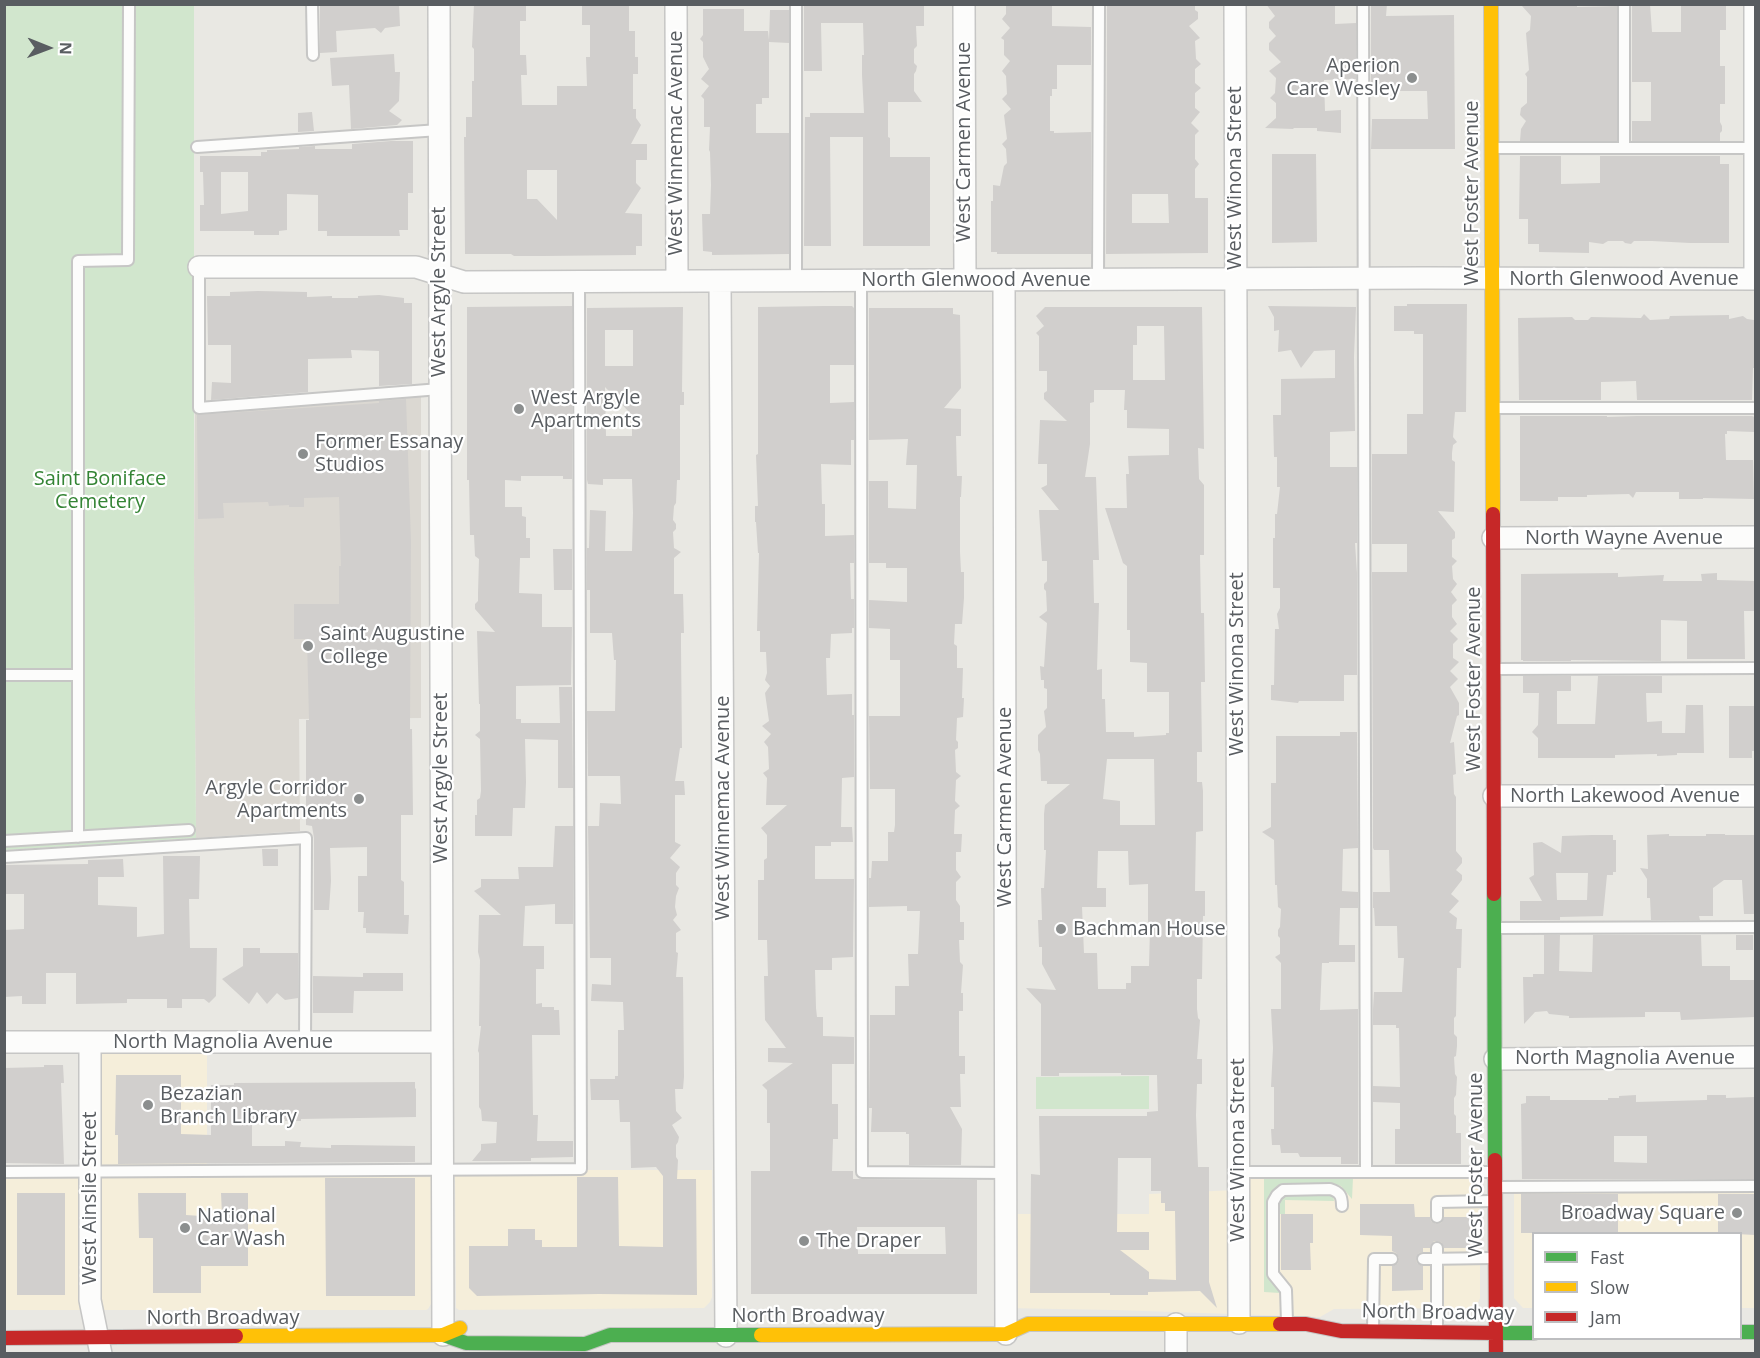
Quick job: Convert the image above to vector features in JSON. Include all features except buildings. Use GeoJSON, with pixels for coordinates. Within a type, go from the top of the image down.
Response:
{"type":"FeatureCollection","features":[{"type":"Feature","properties":{"kind":"main road","name":"West Foster Avenue"},"geometry":{"type":"LineString","coordinates":[[1491,4],[1496,1353]]}},
{"type":"Feature","properties":{"kind":"main road","name":"North Broadway"},"geometry":{"type":"LineString","coordinates":[[1006,1334],[1028,1324],[1176,1341],[1239,1323],[1306,1324],[1341,1331],[1532,1333]]}},
{"type":"Feature","properties":{"kind":"main road","name":"North Broadway"},"geometry":{"type":"LineString","coordinates":[[442,1335],[466,1325],[478,1325]]}},
{"type":"Feature","properties":{"kind":"main road","name":"North Broadway"},"geometry":{"type":"LineString","coordinates":[[1314,1339],[1341,1331]]}},
{"type":"Feature","properties":{"kind":"main road","name":"North Broadway"},"geometry":{"type":"LineString","coordinates":[[4,1338],[99,1346],[442,1335],[466,1343],[585,1344],[604,1339],[726,1336],[1006,1334],[1028,1342]]}},
{"type":"Feature","properties":{"kind":"street","name":"West Argyle Street"},"geometry":{"type":"LineString","coordinates":[[439,4],[442,1335]]}},
{"type":"Feature","properties":{"kind":"street","name":"West Winnemac Avenue"},"geometry":{"type":"LineString","coordinates":[[676,4],[677,281]]}},
{"type":"Feature","properties":{"kind":"street","name":"West Carmen Avenue"},"geometry":{"type":"LineString","coordinates":[[964,4],[965,280]]}},
{"type":"Feature","properties":{"kind":"street","name":"West Winona Street"},"geometry":{"type":"LineString","coordinates":[[1235,4],[1239,1323]]}},
{"type":"Feature","properties":{"kind":"street"},"geometry":{"type":"LineString","coordinates":[[1755,4],[1755,279]]}},
{"type":"Feature","properties":{"kind":"street","name":"North Glenwood Avenue"},"geometry":{"type":"LineString","coordinates":[[199,267],[416,267],[464,282],[1755,279]]}},
{"type":"Feature","properties":{"kind":"street","name":"West Carmen Avenue"},"geometry":{"type":"LineString","coordinates":[[1004,280],[1006,1334]]}},
{"type":"Feature","properties":{"kind":"street","name":"West Winnemac Avenue"},"geometry":{"type":"LineString","coordinates":[[720,281],[726,1336]]}},
{"type":"Feature","properties":{"kind":"street","name":"North Wayne Avenue"},"geometry":{"type":"LineString","coordinates":[[1493,538],[1755,537]]}},
{"type":"Feature","properties":{"kind":"street","name":"North Lakewood Avenue"},"geometry":{"type":"LineString","coordinates":[[1494,796],[1755,796]]}},
{"type":"Feature","properties":{"kind":"street","name":"North Magnolia Avenue"},"geometry":{"type":"LineString","coordinates":[[4,1042],[442,1042]]}},
{"type":"Feature","properties":{"kind":"street","name":"West Ainslie Street"},"geometry":{"type":"LineString","coordinates":[[90,1042],[90,1299],[99,1346]]}},
{"type":"Feature","properties":{"kind":"street","name":"North Magnolia Avenue"},"geometry":{"type":"LineString","coordinates":[[1495,1059],[1755,1058]]}},
{"type":"Feature","properties":{"kind":"lane"},"geometry":{"type":"LineString","coordinates":[[78,837],[78,261],[128,260],[129,4]]}},
{"type":"Feature","properties":{"kind":"lane"},"geometry":{"type":"LineString","coordinates":[[312,4],[313,55]]}},
{"type":"Feature","properties":{"kind":"lane"},"geometry":{"type":"LineString","coordinates":[[796,4],[796,281]]}},
{"type":"Feature","properties":{"kind":"lane"},"geometry":{"type":"LineString","coordinates":[[1098,280],[1099,4]]}},
{"type":"Feature","properties":{"kind":"lane"},"geometry":{"type":"LineString","coordinates":[[1363,4],[1366,1172]]}},
{"type":"Feature","properties":{"kind":"lane"},"geometry":{"type":"LineString","coordinates":[[1624,4],[1624,148]]}},
{"type":"Feature","properties":{"kind":"lane"},"geometry":{"type":"LineString","coordinates":[[197,147],[439,130]]}},
{"type":"Feature","properties":{"kind":"lane"},"geometry":{"type":"LineString","coordinates":[[1492,148],[1755,148]]}},
{"type":"Feature","properties":{"kind":"lane"},"geometry":{"type":"LineString","coordinates":[[199,267],[199,408],[440,390]]}},
{"type":"Feature","properties":{"kind":"lane"},"geometry":{"type":"LineString","coordinates":[[861,281],[862,1172],[1006,1173]]}},
{"type":"Feature","properties":{"kind":"lane"},"geometry":{"type":"LineString","coordinates":[[4,1172],[581,1169],[579,282]]}},
{"type":"Feature","properties":{"kind":"lane"},"geometry":{"type":"LineString","coordinates":[[1492,408],[1755,408]]}},
{"type":"Feature","properties":{"kind":"lane"},"geometry":{"type":"LineString","coordinates":[[1493,669],[1755,668]]}},
{"type":"Feature","properties":{"kind":"lane"},"geometry":{"type":"LineString","coordinates":[[4,675],[78,675]]}},
{"type":"Feature","properties":{"kind":"lane"},"geometry":{"type":"LineString","coordinates":[[4,841],[189,830]]}},
{"type":"Feature","properties":{"kind":"lane"},"geometry":{"type":"LineString","coordinates":[[4,857],[306,838],[305,1042]]}},
{"type":"Feature","properties":{"kind":"lane"},"geometry":{"type":"LineString","coordinates":[[1494,928],[1755,927]]}},
{"type":"Feature","properties":{"kind":"lane"},"geometry":{"type":"LineString","coordinates":[[1238,1172],[1495,1172]]}},
{"type":"Feature","properties":{"kind":"lane"},"geometry":{"type":"LineString","coordinates":[[1437,1217],[1437,1202],[1496,1194],[1755,1186]]}},
{"type":"Feature","properties":{"kind":"lane"},"geometry":{"type":"LineString","coordinates":[[1287,1324],[1286,1290],[1273,1274],[1273,1202],[1283,1190],[1330,1189],[1341,1195],[1342,1206]]}},
{"type":"Feature","properties":{"kind":"lane"},"geometry":{"type":"LineString","coordinates":[[1423,1259],[1437,1253],[1496,1258]]}},
{"type":"Feature","properties":{"kind":"lane"},"geometry":{"type":"LineString","coordinates":[[1437,1253],[1437,1332]]}},
{"type":"Feature","properties":{"kind":"lane"},"geometry":{"type":"LineString","coordinates":[[1373,1331],[1374,1259],[1392,1259]]}},
{"type":"Feature","properties":{"kind":"shaded area","name":"Saint Augustine College"},"geometry":{"type":"Polygon","coordinates":[[[421,395],[421,718],[299,719],[300,831],[196,838],[195,408],[421,395]]]}},
{"type":"Feature","properties":{"kind":"shaded area"},"geometry":{"type":"Polygon","coordinates":[[[93,1044],[207,1045],[207,1168],[432,1170],[432,1299],[428,1309],[5,1310],[4,1171],[92,1170],[93,1044]]]}},
{"type":"Feature","properties":{"kind":"shaded area"},"geometry":{"type":"Polygon","coordinates":[[[455,1170],[712,1170],[712,1297],[710,1302],[704,1308],[459,1310],[456,1308],[455,1170]]]}},
{"type":"Feature","properties":{"kind":"shaded area"},"geometry":{"type":"Polygon","coordinates":[[[1480,1172],[1480,1298],[1478,1303],[1469,1308],[1334,1309],[1320,1317],[1004,1308],[1005,1214],[1149,1214],[1149,1194],[1235,1190],[1235,1174],[1480,1172]]]}},
{"type":"Feature","properties":{"kind":"shaded area","name":"Broadway Square"},"geometry":{"type":"Polygon","coordinates":[[[1755,1186],[1755,1308],[1742,1308],[1742,1232],[1532,1232],[1532,1308],[1523,1308],[1514,1298],[1514,1187],[1755,1186]]]}},
{"type":"Feature","properties":{"kind":"green space","name":"Saint Boniface Cemetery"},"geometry":{"type":"Polygon","coordinates":[[[5,5],[194,5],[196,838],[5,850],[5,5]]]}},
{"type":"Feature","properties":{"kind":"green space"},"geometry":{"type":"Polygon","coordinates":[[[1149,1076],[1149,1109],[1036,1109],[1036,1077],[1149,1076]]]}},
{"type":"Feature","properties":{"kind":"green space"},"geometry":{"type":"Polygon","coordinates":[[[1353,1178],[1352,1199],[1341,1186],[1332,1184],[1288,1184],[1278,1187],[1270,1197],[1280,1293],[1264,1292],[1264,1179],[1353,1178]]]}},
{"type":"Feature","properties":{"kind":"green space"},"geometry":{"type":"Polygon","coordinates":[[[1330,1193],[1334,1201],[1285,1200],[1285,1214],[1279,1214],[1280,1200],[1286,1194],[1330,1193]]]}},
{"type":"Feature","properties":{"kind":"traffic: fast"},"geometry":{"type":"LineString","coordinates":[[1494,894],[1495,1160]]}},
{"type":"Feature","properties":{"kind":"traffic: fast"},"geometry":{"type":"LineString","coordinates":[[1742,1332],[1756,1332]]}},
{"type":"Feature","properties":{"kind":"traffic: fast"},"geometry":{"type":"LineString","coordinates":[[1496,1333],[1532,1333]]}},
{"type":"Feature","properties":{"kind":"traffic: fast"},"geometry":{"type":"LineString","coordinates":[[443,1335],[466,1343],[585,1344],[610,1335],[761,1335]]}},
{"type":"Feature","properties":{"kind":"traffic: slow"},"geometry":{"type":"LineString","coordinates":[[1491,4],[1493,514]]}},
{"type":"Feature","properties":{"kind":"traffic: slow"},"geometry":{"type":"LineString","coordinates":[[761,1335],[1006,1334],[1028,1324],[1280,1324]]}},
{"type":"Feature","properties":{"kind":"traffic: slow"},"geometry":{"type":"LineString","coordinates":[[236,1336],[443,1335],[460,1328]]}},
{"type":"Feature","properties":{"kind":"traffic: jam"},"geometry":{"type":"LineString","coordinates":[[1493,514],[1494,894]]}},
{"type":"Feature","properties":{"kind":"traffic: jam"},"geometry":{"type":"LineString","coordinates":[[1495,1160],[1496,1354]]}},
{"type":"Feature","properties":{"kind":"traffic: jam"},"geometry":{"type":"LineString","coordinates":[[1280,1324],[1306,1324],[1341,1331],[1496,1333]]}},
{"type":"Feature","properties":{"kind":"traffic: jam"},"geometry":{"type":"LineString","coordinates":[[4,1338],[236,1336]]}},
{"type":"Feature","properties":{"kind":"place","name":"Aperion Care Wesley"},"geometry":{"type":"Point","coordinates":[1412,78]}},
{"type":"Feature","properties":{"kind":"place","name":"West Argyle Apartments"},"geometry":{"type":"Point","coordinates":[519,409]}},
{"type":"Feature","properties":{"kind":"place","name":"Former Essanay Studios"},"geometry":{"type":"Point","coordinates":[303,454]}},
{"type":"Feature","properties":{"kind":"place","name":"Saint Augustine College"},"geometry":{"type":"Point","coordinates":[308,646]}},
{"type":"Feature","properties":{"kind":"place","name":"Argyle Corridor Apartments"},"geometry":{"type":"Point","coordinates":[359,799]}},
{"type":"Feature","properties":{"kind":"place","name":"Bachman House"},"geometry":{"type":"Point","coordinates":[1061,929]}},
{"type":"Feature","properties":{"kind":"place","name":"Bezazian Branch Library"},"geometry":{"type":"Point","coordinates":[148,1105]}},
{"type":"Feature","properties":{"kind":"place","name":"Broadway Square"},"geometry":{"type":"Point","coordinates":[1737,1213]}},
{"type":"Feature","properties":{"kind":"place","name":"National Car Wash"},"geometry":{"type":"Point","coordinates":[185,1228]}},
{"type":"Feature","properties":{"kind":"place","name":"The Draper"},"geometry":{"type":"Point","coordinates":[804,1241]}}]}
